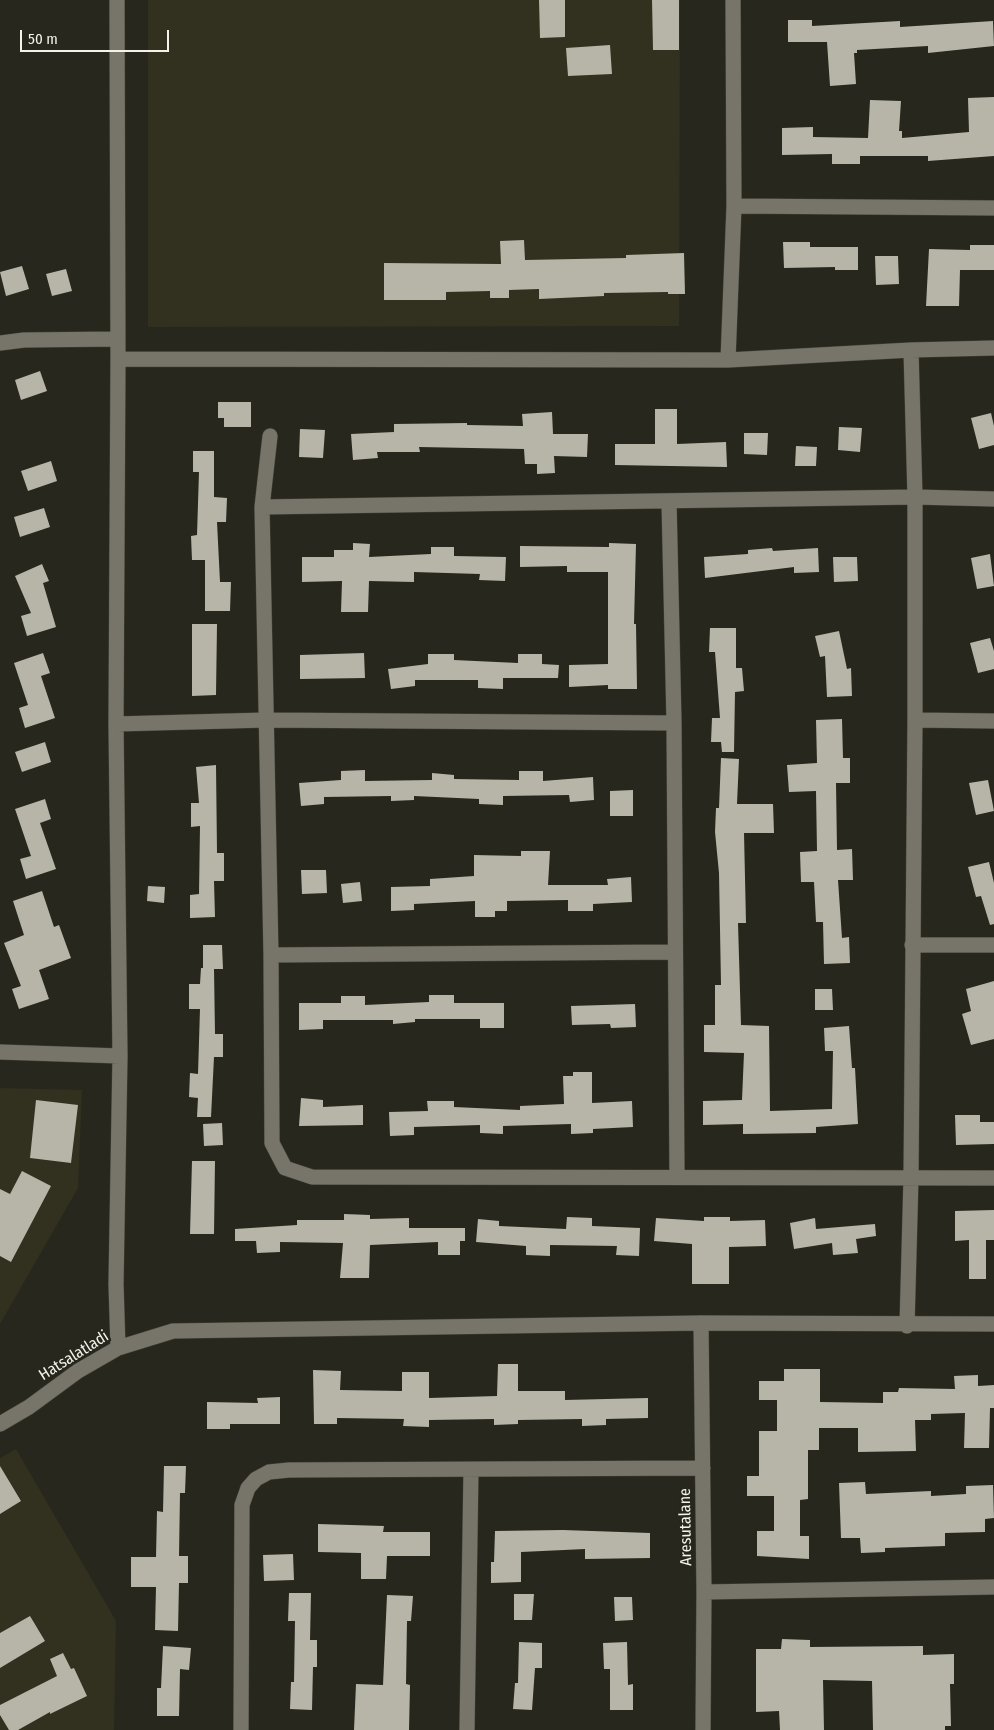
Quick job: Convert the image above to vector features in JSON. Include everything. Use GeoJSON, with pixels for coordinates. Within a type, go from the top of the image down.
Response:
{"type":"FeatureCollection","features":[{"type":"Feature","properties":{"kind":"street"},"geometry":{"type":"LineString","coordinates":[[117,0],[116,724],[120,1056],[119,1206],[116,1284],[118,1348]]}},
{"type":"Feature","properties":{"kind":"street"},"geometry":{"type":"LineString","coordinates":[[728,360],[734,206],[733,0]]}},
{"type":"Feature","properties":{"kind":"street"},"geometry":{"type":"LineString","coordinates":[[734,206],[994,208]]}},
{"type":"Feature","properties":{"kind":"street"},"geometry":{"type":"LineString","coordinates":[[0,343],[24,340],[118,339]]}},
{"type":"Feature","properties":{"kind":"street"},"geometry":{"type":"LineString","coordinates":[[118,360],[728,360],[911,350],[994,348]]}},
{"type":"Feature","properties":{"kind":"street"},"geometry":{"type":"LineString","coordinates":[[907,1326],[911,1178],[915,720],[911,350]]}},
{"type":"Feature","properties":{"kind":"street"},"geometry":{"type":"LineString","coordinates":[[270,436],[262,507],[271,955],[272,1143],[285,1168],[312,1178],[677,1176],[994,1178]]}},
{"type":"Feature","properties":{"kind":"street"},"geometry":{"type":"LineString","coordinates":[[262,507],[914,497],[994,499]]}},
{"type":"Feature","properties":{"kind":"street"},"geometry":{"type":"LineString","coordinates":[[669,501],[674,723],[677,1176]]}},
{"type":"Feature","properties":{"kind":"street"},"geometry":{"type":"LineString","coordinates":[[116,724],[266,720],[674,723]]}},
{"type":"Feature","properties":{"kind":"street"},"geometry":{"type":"LineString","coordinates":[[915,720],[994,721]]}},
{"type":"Feature","properties":{"kind":"street"},"geometry":{"type":"LineString","coordinates":[[912,945],[994,945]]}},
{"type":"Feature","properties":{"kind":"street"},"geometry":{"type":"LineString","coordinates":[[271,955],[675,952]]}},
{"type":"Feature","properties":{"kind":"street"},"geometry":{"type":"LineString","coordinates":[[0,1052],[120,1056]]}},
{"type":"Feature","properties":{"kind":"street","name":"Hatsalatladi"},"geometry":{"type":"LineString","coordinates":[[0,1424],[29,1407],[78,1371],[118,1348],[173,1332],[701,1323],[907,1326],[994,1324]]}},
{"type":"Feature","properties":{"kind":"street","name":"Aresutalane"},"geometry":{"type":"LineString","coordinates":[[701,1323],[704,1592],[703,1730]]}},
{"type":"Feature","properties":{"kind":"street"},"geometry":{"type":"LineString","coordinates":[[241,1730],[242,1505],[248,1488],[256,1479],[269,1472],[289,1470],[703,1468]]}},
{"type":"Feature","properties":{"kind":"street"},"geometry":{"type":"LineString","coordinates":[[467,1730],[471,1470]]}},
{"type":"Feature","properties":{"kind":"street"},"geometry":{"type":"LineString","coordinates":[[704,1592],[994,1587]]}},
{"type":"Feature","properties":{"kind":"shaded area"},"geometry":{"type":"Polygon","coordinates":[[[148,0],[680,0],[679,326],[148,327],[148,0]]]}},
{"type":"Feature","properties":{"kind":"shaded area"},"geometry":{"type":"Polygon","coordinates":[[[0,1088],[82,1090],[78,1188],[0,1324],[0,1088]]]}},
{"type":"Feature","properties":{"kind":"shaded area"},"geometry":{"type":"Polygon","coordinates":[[[16,1449],[116,1621],[114,1730],[0,1730],[0,1458],[16,1449]]]}},
{"type":"Feature","properties":{"kind":"building"},"geometry":{"type":"Polygon","coordinates":[[[539,0],[565,0],[565,37],[540,38],[539,0]]]}},
{"type":"Feature","properties":{"kind":"building"},"geometry":{"type":"Polygon","coordinates":[[[652,0],[679,0],[679,50],[653,50],[652,0]]]}},
{"type":"Feature","properties":{"kind":"building"},"geometry":{"type":"Polygon","coordinates":[[[788,20],[812,20],[812,26],[900,21],[900,27],[993,21],[994,46],[928,53],[928,46],[857,50],[857,53],[854,53],[856,84],[830,86],[827,42],[788,42],[788,20]]]}},
{"type":"Feature","properties":{"kind":"building"},"geometry":{"type":"Polygon","coordinates":[[[610,45],[612,74],[568,76],[566,48],[610,45]]]}},
{"type":"Feature","properties":{"kind":"building"},"geometry":{"type":"Polygon","coordinates":[[[994,97],[994,156],[928,161],[928,156],[860,156],[860,164],[832,164],[832,154],[782,155],[782,128],[813,127],[813,137],[868,138],[870,100],[901,101],[899,131],[902,131],[902,138],[969,132],[968,98],[994,97]]]}},
{"type":"Feature","properties":{"kind":"building"},"geometry":{"type":"Polygon","coordinates":[[[524,240],[525,260],[626,258],[626,255],[684,253],[685,294],[668,294],[668,292],[604,293],[604,296],[539,299],[539,289],[509,290],[509,298],[490,298],[490,291],[446,292],[446,300],[384,300],[384,263],[501,264],[500,241],[524,240]]]}},
{"type":"Feature","properties":{"kind":"building"},"geometry":{"type":"Polygon","coordinates":[[[783,242],[810,242],[810,247],[858,247],[858,270],[835,270],[835,267],[784,268],[783,242]]]}},
{"type":"Feature","properties":{"kind":"building"},"geometry":{"type":"Polygon","coordinates":[[[970,245],[994,245],[994,270],[960,270],[959,306],[926,306],[929,249],[970,250],[970,245]]]}},
{"type":"Feature","properties":{"kind":"building"},"geometry":{"type":"Polygon","coordinates":[[[875,256],[898,256],[899,284],[876,285],[875,256]]]}},
{"type":"Feature","properties":{"kind":"building"},"geometry":{"type":"Polygon","coordinates":[[[22,266],[29,289],[6,296],[0,272],[22,266]]]}},
{"type":"Feature","properties":{"kind":"building"},"geometry":{"type":"Polygon","coordinates":[[[66,269],[72,291],[52,296],[46,274],[66,269]]]}},
{"type":"Feature","properties":{"kind":"building"},"geometry":{"type":"Polygon","coordinates":[[[40,371],[47,391],[21,400],[15,380],[40,371]]]}},
{"type":"Feature","properties":{"kind":"building"},"geometry":{"type":"Polygon","coordinates":[[[218,402],[251,402],[251,427],[224,427],[224,418],[218,418],[218,402]]]}},
{"type":"Feature","properties":{"kind":"building"},"geometry":{"type":"Polygon","coordinates":[[[655,409],[677,409],[677,444],[726,442],[727,467],[615,465],[615,444],[655,444],[655,409]]]}},
{"type":"Feature","properties":{"kind":"building"},"geometry":{"type":"Polygon","coordinates":[[[552,412],[553,434],[588,434],[587,457],[554,456],[555,473],[537,474],[537,464],[525,464],[524,449],[419,447],[420,452],[377,452],[378,458],[353,460],[351,434],[394,432],[394,424],[467,423],[467,425],[523,426],[522,414],[552,412]]]}},
{"type":"Feature","properties":{"kind":"building"},"geometry":{"type":"Polygon","coordinates":[[[991,413],[994,426],[994,445],[979,449],[971,418],[991,413]]]}},
{"type":"Feature","properties":{"kind":"building"},"geometry":{"type":"Polygon","coordinates":[[[839,427],[862,428],[860,452],[838,450],[839,427]]]}},
{"type":"Feature","properties":{"kind":"building"},"geometry":{"type":"Polygon","coordinates":[[[300,429],[325,430],[323,458],[299,457],[300,429]]]}},
{"type":"Feature","properties":{"kind":"building"},"geometry":{"type":"Polygon","coordinates":[[[744,433],[768,433],[767,455],[744,454],[744,433]]]}},
{"type":"Feature","properties":{"kind":"building"},"geometry":{"type":"Polygon","coordinates":[[[796,446],[817,447],[816,466],[795,466],[796,446]]]}},
{"type":"Feature","properties":{"kind":"building"},"geometry":{"type":"Polygon","coordinates":[[[193,451],[214,451],[214,497],[227,498],[226,522],[217,522],[220,582],[231,582],[230,611],[205,611],[205,560],[192,560],[191,536],[197,535],[199,472],[193,472],[193,451]]]}},
{"type":"Feature","properties":{"kind":"building"},"geometry":{"type":"Polygon","coordinates":[[[51,461],[57,481],[28,491],[21,471],[51,461]]]}},
{"type":"Feature","properties":{"kind":"building"},"geometry":{"type":"Polygon","coordinates":[[[44,508],[50,527],[20,537],[14,517],[44,508]]]}},
{"type":"Feature","properties":{"kind":"building"},"geometry":{"type":"Polygon","coordinates":[[[353,543],[370,544],[369,557],[431,554],[431,547],[454,547],[454,556],[506,557],[505,581],[479,580],[480,574],[414,572],[414,582],[369,581],[368,612],[341,612],[342,581],[302,582],[302,557],[334,557],[334,550],[353,550],[353,543]]]}},
{"type":"Feature","properties":{"kind":"building"},"geometry":{"type":"Polygon","coordinates":[[[609,543],[636,544],[634,624],[636,624],[637,689],[608,689],[608,685],[569,687],[569,665],[608,664],[608,572],[567,572],[567,566],[520,567],[520,546],[609,547],[609,543]]]}},
{"type":"Feature","properties":{"kind":"building"},"geometry":{"type":"Polygon","coordinates":[[[772,548],[773,551],[818,548],[819,572],[794,573],[794,567],[705,578],[704,557],[748,554],[748,550],[772,548]]]}},
{"type":"Feature","properties":{"kind":"building"},"geometry":{"type":"Polygon","coordinates":[[[990,554],[994,586],[977,589],[971,558],[990,554]]]}},
{"type":"Feature","properties":{"kind":"building"},"geometry":{"type":"Polygon","coordinates":[[[833,557],[857,557],[858,581],[834,582],[833,557]]]}},
{"type":"Feature","properties":{"kind":"building"},"geometry":{"type":"Polygon","coordinates":[[[42,564],[49,581],[43,583],[56,627],[27,636],[21,616],[31,613],[15,576],[42,564]]]}},
{"type":"Feature","properties":{"kind":"building"},"geometry":{"type":"Polygon","coordinates":[[[192,624],[217,624],[216,695],[192,696],[192,624]]]}},
{"type":"Feature","properties":{"kind":"building"},"geometry":{"type":"Polygon","coordinates":[[[710,628],[736,628],[736,668],[742,668],[744,691],[735,692],[734,752],[722,752],[721,742],[711,742],[712,718],[720,718],[715,652],[709,652],[710,628]]]}},
{"type":"Feature","properties":{"kind":"building"},"geometry":{"type":"Polygon","coordinates":[[[839,631],[847,669],[851,668],[852,696],[827,697],[825,656],[820,657],[815,636],[839,631]]]}},
{"type":"Feature","properties":{"kind":"building"},"geometry":{"type":"Polygon","coordinates":[[[990,638],[994,651],[994,669],[978,673],[970,643],[990,638]]]}},
{"type":"Feature","properties":{"kind":"building"},"geometry":{"type":"Polygon","coordinates":[[[43,653],[50,673],[41,676],[55,718],[25,728],[19,708],[28,705],[14,663],[43,653]]]}},
{"type":"Feature","properties":{"kind":"building"},"geometry":{"type":"Polygon","coordinates":[[[364,653],[365,678],[300,679],[300,655],[364,653]]]}},
{"type":"Feature","properties":{"kind":"building"},"geometry":{"type":"Polygon","coordinates":[[[428,654],[454,654],[454,660],[518,663],[518,654],[542,654],[542,664],[559,665],[558,678],[503,678],[503,689],[478,688],[478,680],[415,680],[415,686],[391,689],[388,669],[428,664],[428,654]]]}},
{"type":"Feature","properties":{"kind":"building"},"geometry":{"type":"Polygon","coordinates":[[[842,719],[843,758],[850,758],[850,783],[836,783],[837,850],[852,849],[853,880],[838,880],[842,938],[849,937],[850,963],[824,964],[823,922],[816,922],[814,882],[801,882],[800,852],[817,851],[816,791],[789,792],[787,765],[817,763],[816,720],[842,719]]]}},
{"type":"Feature","properties":{"kind":"building"},"geometry":{"type":"Polygon","coordinates":[[[45,742],[51,762],[22,772],[15,752],[45,742]]]}},
{"type":"Feature","properties":{"kind":"building"},"geometry":{"type":"Polygon","coordinates":[[[721,758],[739,759],[737,804],[773,804],[774,833],[744,833],[746,923],[738,923],[741,1025],[769,1026],[770,1111],[832,1109],[833,1051],[825,1051],[824,1028],[849,1026],[852,1068],[855,1068],[858,1124],[816,1127],[816,1133],[743,1134],[743,1124],[703,1125],[703,1101],[742,1100],[744,1053],[704,1052],[704,1025],[715,1025],[715,985],[721,985],[719,873],[715,832],[716,808],[719,808],[721,758]]]}},
{"type":"Feature","properties":{"kind":"building"},"geometry":{"type":"Polygon","coordinates":[[[216,765],[217,853],[224,853],[224,881],[214,881],[215,917],[190,918],[190,895],[199,894],[200,826],[191,827],[191,803],[199,803],[196,767],[216,765]]]}},
{"type":"Feature","properties":{"kind":"building"},"geometry":{"type":"Polygon","coordinates":[[[365,770],[365,781],[432,780],[432,773],[454,775],[454,779],[519,780],[519,771],[543,771],[543,781],[593,777],[594,800],[570,802],[569,795],[503,796],[503,805],[479,804],[479,799],[414,796],[414,800],[391,801],[391,796],[324,797],[324,804],[301,806],[299,783],[341,780],[341,771],[365,770]]]}},
{"type":"Feature","properties":{"kind":"building"},"geometry":{"type":"Polygon","coordinates":[[[988,780],[994,811],[976,815],[969,783],[988,780]]]}},
{"type":"Feature","properties":{"kind":"building"},"geometry":{"type":"Polygon","coordinates":[[[633,790],[633,816],[610,816],[610,791],[633,790]]]}},
{"type":"Feature","properties":{"kind":"building"},"geometry":{"type":"Polygon","coordinates":[[[45,799],[51,819],[40,823],[56,869],[26,879],[20,859],[31,856],[15,809],[45,799]]]}},
{"type":"Feature","properties":{"kind":"building"},"geometry":{"type":"Polygon","coordinates":[[[521,851],[550,851],[548,885],[608,885],[607,879],[631,877],[632,902],[593,904],[593,911],[568,911],[568,900],[507,901],[507,911],[495,911],[495,917],[475,917],[475,901],[414,904],[414,910],[391,911],[391,887],[430,886],[430,879],[474,876],[474,855],[521,856],[521,851]]]}},
{"type":"Feature","properties":{"kind":"building"},"geometry":{"type":"Polygon","coordinates":[[[989,862],[994,883],[994,924],[990,925],[981,896],[976,897],[968,867],[989,862]]]}},
{"type":"Feature","properties":{"kind":"building"},"geometry":{"type":"Polygon","coordinates":[[[301,870],[326,870],[327,893],[302,894],[301,870]]]}},
{"type":"Feature","properties":{"kind":"building"},"geometry":{"type":"Polygon","coordinates":[[[360,882],[362,901],[343,903],[341,884],[360,882]]]}},
{"type":"Feature","properties":{"kind":"building"},"geometry":{"type":"Polygon","coordinates":[[[148,886],[165,887],[164,903],[147,901],[148,886]]]}},
{"type":"Feature","properties":{"kind":"building"},"geometry":{"type":"Polygon","coordinates":[[[42,891],[54,927],[59,925],[71,958],[39,970],[49,999],[19,1009],[12,989],[21,986],[4,943],[24,935],[13,901],[42,891]]]}},
{"type":"Feature","properties":{"kind":"building"},"geometry":{"type":"Polygon","coordinates":[[[203,945],[222,945],[223,969],[214,969],[215,1034],[223,1034],[223,1057],[214,1057],[211,1117],[197,1117],[198,1098],[189,1097],[190,1073],[198,1074],[200,1009],[189,1009],[189,984],[200,984],[201,968],[203,968],[203,945]]]}},
{"type":"Feature","properties":{"kind":"building"},"geometry":{"type":"Polygon","coordinates":[[[994,981],[994,1039],[971,1045],[962,1014],[971,1011],[966,989],[994,981]]]}},
{"type":"Feature","properties":{"kind":"building"},"geometry":{"type":"Polygon","coordinates":[[[815,989],[832,989],[833,1010],[815,1010],[815,989]]]}},
{"type":"Feature","properties":{"kind":"building"},"geometry":{"type":"Polygon","coordinates":[[[429,995],[454,995],[454,1003],[504,1003],[504,1028],[480,1028],[480,1019],[415,1019],[415,1022],[393,1024],[393,1020],[323,1020],[323,1029],[299,1030],[299,1003],[341,1003],[341,996],[365,996],[365,1005],[429,1002],[429,995]]]}},
{"type":"Feature","properties":{"kind":"building"},"geometry":{"type":"Polygon","coordinates":[[[635,1004],[636,1027],[611,1028],[610,1024],[572,1025],[571,1006],[635,1004]]]}},
{"type":"Feature","properties":{"kind":"building"},"geometry":{"type":"Polygon","coordinates":[[[573,1072],[592,1072],[592,1103],[632,1101],[633,1127],[593,1129],[593,1133],[571,1134],[571,1124],[503,1126],[503,1134],[480,1133],[480,1125],[414,1127],[414,1135],[390,1136],[389,1112],[428,1111],[427,1101],[454,1101],[454,1107],[520,1110],[520,1106],[564,1104],[563,1076],[573,1076],[573,1072]]]}},
{"type":"Feature","properties":{"kind":"building"},"geometry":{"type":"Polygon","coordinates":[[[301,1098],[323,1100],[323,1107],[363,1105],[363,1125],[299,1126],[301,1098]]]}},
{"type":"Feature","properties":{"kind":"building"},"geometry":{"type":"Polygon","coordinates":[[[36,1100],[78,1105],[71,1163],[30,1158],[36,1100]]]}},
{"type":"Feature","properties":{"kind":"building"},"geometry":{"type":"Polygon","coordinates":[[[955,1115],[980,1115],[980,1122],[994,1122],[994,1144],[956,1145],[955,1115]]]}},
{"type":"Feature","properties":{"kind":"building"},"geometry":{"type":"Polygon","coordinates":[[[222,1123],[223,1145],[204,1146],[203,1124],[222,1123]]]}},
{"type":"Feature","properties":{"kind":"building"},"geometry":{"type":"Polygon","coordinates":[[[192,1161],[215,1161],[214,1234],[190,1234],[192,1161]]]}},
{"type":"Feature","properties":{"kind":"building"},"geometry":{"type":"Polygon","coordinates":[[[22,1171],[51,1186],[11,1262],[0,1256],[0,1189],[10,1194],[22,1171]]]}},
{"type":"Feature","properties":{"kind":"building"},"geometry":{"type":"Polygon","coordinates":[[[994,1210],[994,1240],[986,1240],[986,1279],[969,1279],[969,1240],[955,1241],[955,1211],[994,1210]]]}},
{"type":"Feature","properties":{"kind":"building"},"geometry":{"type":"Polygon","coordinates":[[[344,1214],[370,1215],[370,1219],[409,1218],[409,1228],[465,1228],[465,1241],[460,1241],[460,1255],[438,1255],[438,1242],[370,1245],[369,1278],[340,1278],[343,1243],[280,1242],[280,1252],[257,1253],[256,1241],[235,1241],[235,1229],[297,1225],[297,1220],[344,1220],[344,1214]]]}},
{"type":"Feature","properties":{"kind":"building"},"geometry":{"type":"Polygon","coordinates":[[[567,1217],[592,1218],[592,1226],[640,1228],[639,1256],[616,1255],[617,1246],[550,1245],[550,1256],[526,1255],[526,1246],[476,1242],[478,1219],[499,1221],[499,1226],[566,1229],[567,1217]]]}},
{"type":"Feature","properties":{"kind":"building"},"geometry":{"type":"Polygon","coordinates":[[[704,1217],[730,1217],[730,1221],[765,1220],[766,1246],[729,1247],[729,1284],[692,1284],[692,1244],[654,1241],[656,1218],[704,1221],[704,1217]]]}},
{"type":"Feature","properties":{"kind":"building"},"geometry":{"type":"Polygon","coordinates":[[[815,1218],[816,1229],[875,1224],[876,1236],[856,1239],[858,1253],[833,1255],[832,1243],[794,1249],[790,1223],[815,1218]]]}},
{"type":"Feature","properties":{"kind":"building"},"geometry":{"type":"Polygon","coordinates":[[[498,1364],[518,1364],[518,1391],[565,1391],[565,1400],[648,1398],[648,1418],[606,1419],[606,1425],[582,1426],[582,1419],[518,1420],[518,1424],[494,1425],[494,1419],[429,1420],[429,1427],[403,1426],[404,1419],[337,1418],[337,1424],[314,1424],[313,1370],[341,1371],[340,1390],[402,1391],[402,1372],[429,1372],[429,1398],[497,1396],[498,1364]]]}},
{"type":"Feature","properties":{"kind":"building"},"geometry":{"type":"Polygon","coordinates":[[[784,1369],[820,1369],[820,1402],[883,1403],[883,1392],[898,1392],[899,1388],[955,1389],[954,1376],[978,1375],[978,1386],[994,1385],[994,1408],[990,1408],[989,1448],[964,1448],[965,1413],[931,1414],[931,1420],[915,1420],[916,1451],[858,1452],[858,1428],[819,1428],[819,1450],[808,1450],[808,1499],[800,1500],[800,1536],[809,1536],[809,1559],[757,1556],[757,1531],[774,1531],[774,1496],[747,1496],[747,1476],[759,1476],[759,1431],[777,1431],[777,1400],[759,1400],[759,1381],[784,1381],[784,1369]]]}},
{"type":"Feature","properties":{"kind":"building"},"geometry":{"type":"Polygon","coordinates":[[[280,1397],[280,1424],[230,1424],[230,1429],[207,1429],[207,1402],[258,1403],[257,1398],[280,1397]]]}},
{"type":"Feature","properties":{"kind":"building"},"geometry":{"type":"Polygon","coordinates":[[[0,1466],[21,1501],[0,1514],[0,1466]]]}},
{"type":"Feature","properties":{"kind":"building"},"geometry":{"type":"Polygon","coordinates":[[[164,1466],[186,1466],[185,1493],[180,1493],[179,1556],[188,1556],[188,1583],[179,1583],[178,1631],[155,1630],[156,1587],[131,1587],[131,1557],[156,1557],[157,1511],[163,1512],[164,1466]]]}},
{"type":"Feature","properties":{"kind":"building"},"geometry":{"type":"Polygon","coordinates":[[[865,1482],[866,1494],[931,1491],[931,1496],[966,1494],[966,1486],[993,1485],[994,1518],[985,1519],[985,1532],[945,1533],[945,1546],[885,1548],[885,1552],[861,1553],[860,1538],[841,1538],[839,1483],[865,1482]]]}},
{"type":"Feature","properties":{"kind":"building"},"geometry":{"type":"Polygon","coordinates":[[[318,1524],[384,1526],[383,1532],[430,1532],[430,1556],[387,1556],[386,1579],[361,1579],[361,1553],[318,1552],[318,1524]]]}},
{"type":"Feature","properties":{"kind":"building"},"geometry":{"type":"Polygon","coordinates":[[[563,1530],[650,1533],[650,1558],[585,1559],[585,1549],[521,1552],[521,1582],[491,1583],[491,1562],[494,1562],[495,1531],[563,1530]]]}},
{"type":"Feature","properties":{"kind":"building"},"geometry":{"type":"Polygon","coordinates":[[[293,1554],[294,1580],[264,1581],[263,1555],[293,1554]]]}},
{"type":"Feature","properties":{"kind":"building"},"geometry":{"type":"Polygon","coordinates":[[[289,1593],[311,1593],[310,1640],[317,1640],[317,1667],[313,1667],[312,1710],[290,1709],[291,1682],[294,1682],[295,1621],[288,1621],[289,1593]]]}},
{"type":"Feature","properties":{"kind":"building"},"geometry":{"type":"Polygon","coordinates":[[[514,1594],[534,1594],[532,1620],[514,1620],[514,1594]]]}},
{"type":"Feature","properties":{"kind":"building"},"geometry":{"type":"Polygon","coordinates":[[[387,1595],[413,1596],[411,1621],[407,1621],[406,1684],[410,1685],[409,1730],[354,1730],[356,1684],[383,1685],[387,1595]]]}},
{"type":"Feature","properties":{"kind":"building"},"geometry":{"type":"Polygon","coordinates":[[[614,1597],[632,1597],[633,1620],[615,1621],[614,1597]]]}},
{"type":"Feature","properties":{"kind":"building"},"geometry":{"type":"Polygon","coordinates":[[[30,1616],[45,1641],[0,1668],[0,1633],[30,1616]]]}},
{"type":"Feature","properties":{"kind":"building"},"geometry":{"type":"Polygon","coordinates":[[[782,1639],[810,1640],[810,1647],[923,1646],[923,1655],[954,1654],[954,1684],[950,1684],[951,1726],[945,1726],[945,1730],[873,1730],[872,1681],[823,1680],[824,1730],[780,1730],[779,1711],[756,1712],[756,1649],[781,1649],[782,1639]]]}},
{"type":"Feature","properties":{"kind":"building"},"geometry":{"type":"Polygon","coordinates":[[[519,1642],[542,1643],[542,1668],[535,1668],[532,1710],[513,1709],[515,1683],[518,1683],[519,1642]]]}},
{"type":"Feature","properties":{"kind":"building"},"geometry":{"type":"Polygon","coordinates":[[[627,1642],[628,1685],[633,1684],[633,1710],[610,1710],[610,1669],[604,1669],[603,1643],[627,1642]]]}},
{"type":"Feature","properties":{"kind":"building"},"geometry":{"type":"Polygon","coordinates":[[[163,1646],[191,1648],[189,1670],[180,1669],[179,1716],[157,1716],[157,1688],[161,1688],[163,1646]]]}},
{"type":"Feature","properties":{"kind":"building"},"geometry":{"type":"Polygon","coordinates":[[[63,1653],[71,1669],[74,1668],[87,1696],[50,1714],[50,1712],[18,1730],[9,1730],[0,1715],[0,1705],[57,1676],[50,1659],[63,1653]]]}}]}
